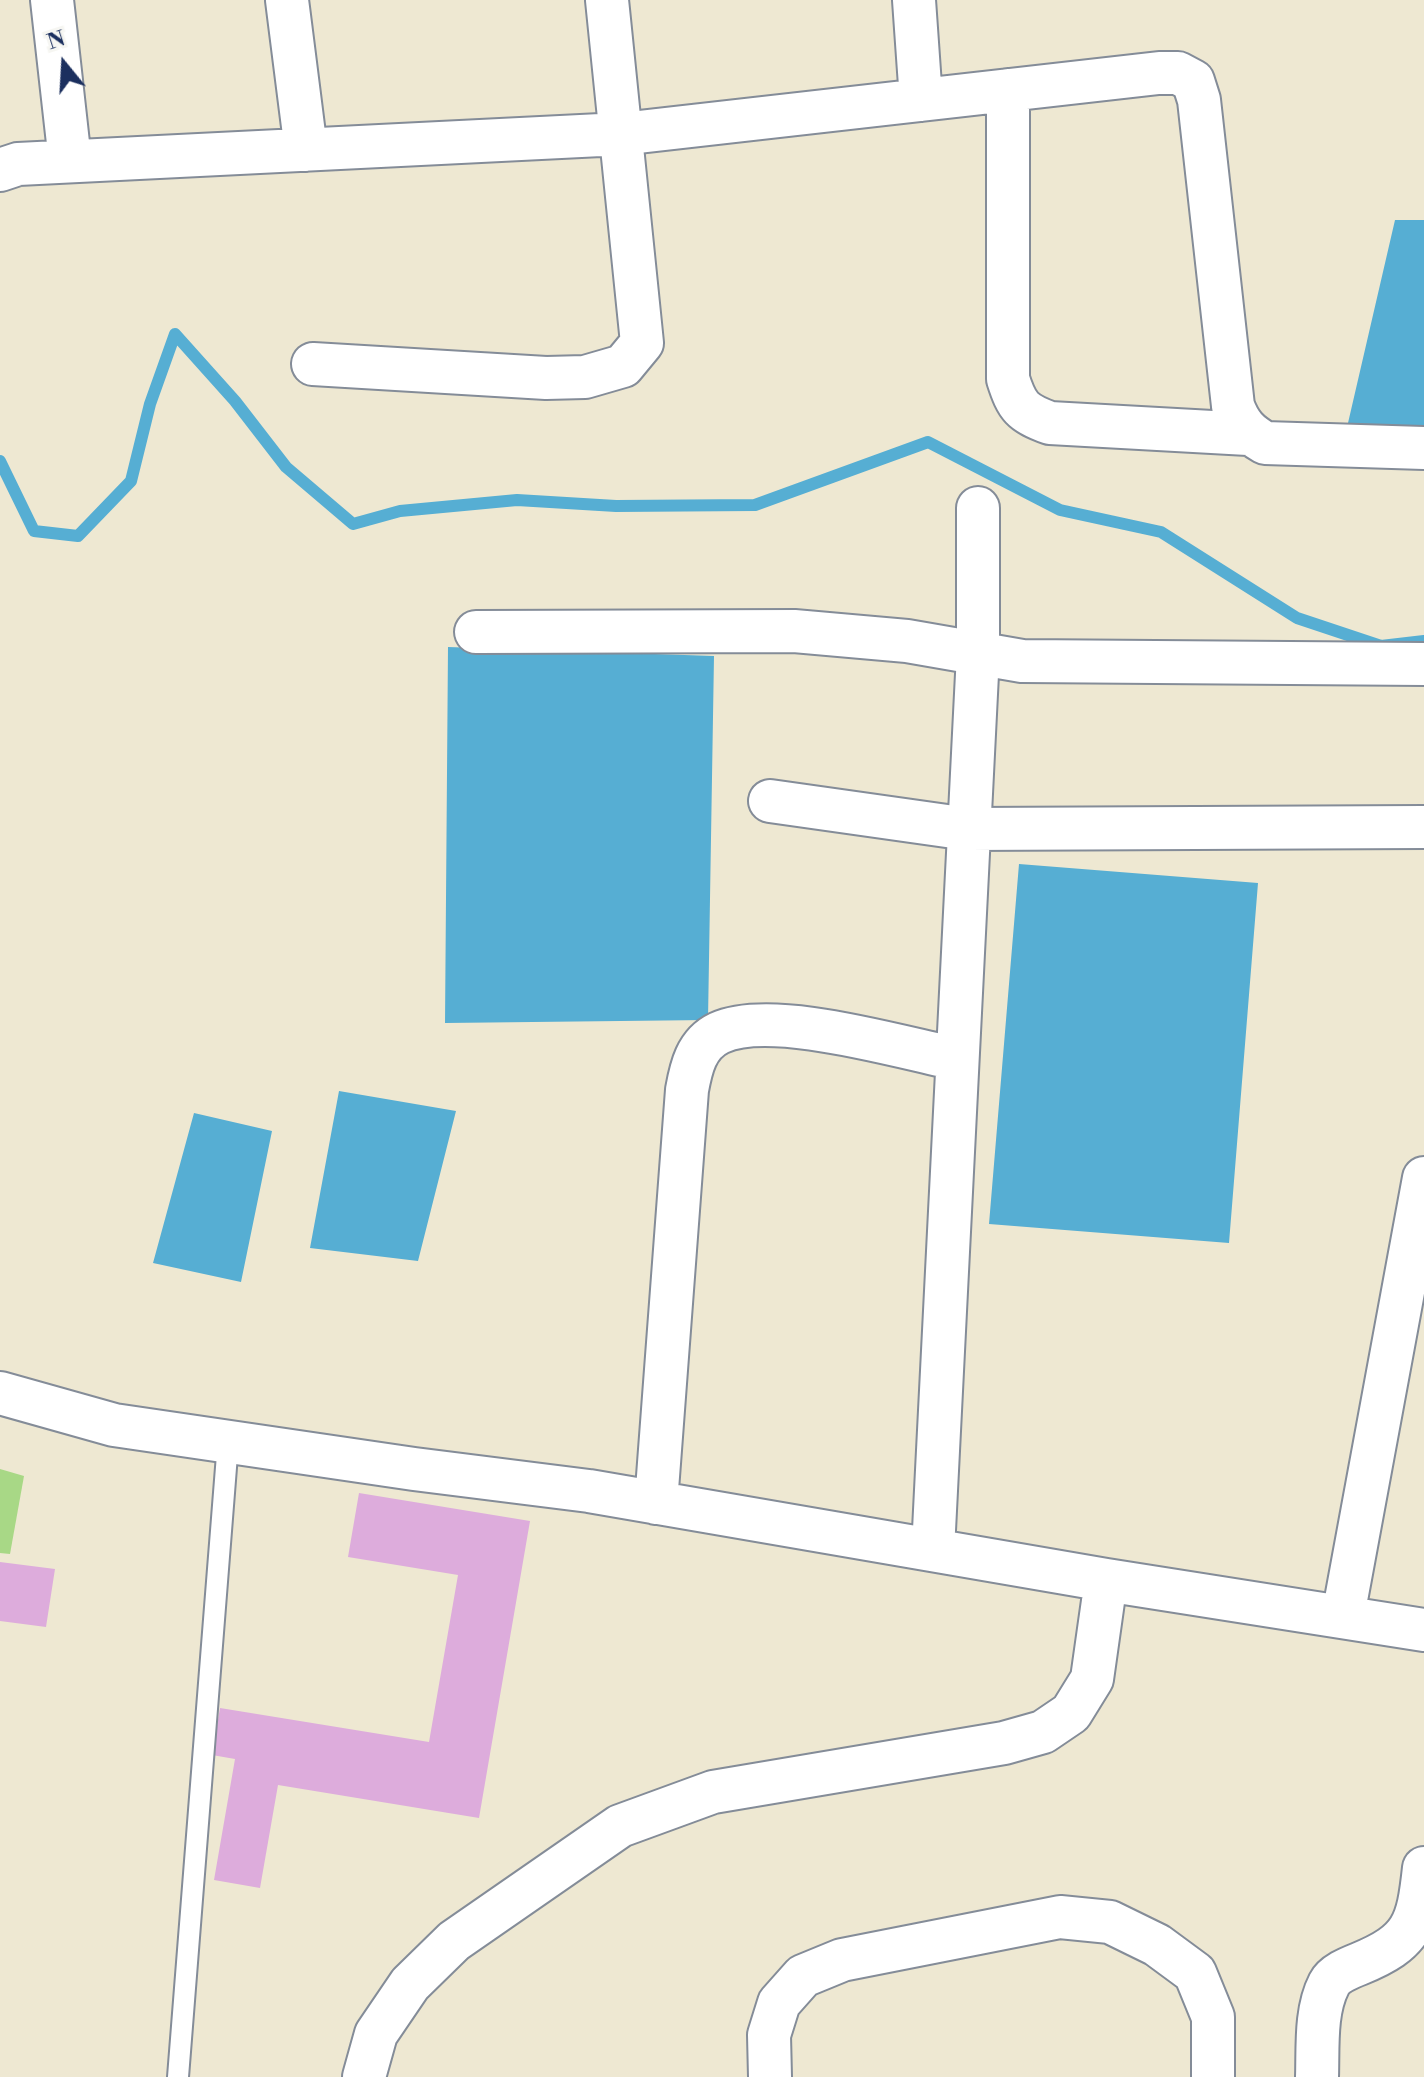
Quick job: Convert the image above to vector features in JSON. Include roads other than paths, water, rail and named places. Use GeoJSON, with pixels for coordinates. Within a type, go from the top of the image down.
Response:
{"type":"FeatureCollection","features":[{"type":"Feature","properties":{"kind":"street"},"geometry":{"type":"LineString","coordinates":[[52,0],[70,161]]}},
{"type":"Feature","properties":{"kind":"street"},"geometry":{"type":"LineString","coordinates":[[287,0],[306,150]]}},
{"type":"Feature","properties":{"kind":"street"},"geometry":{"type":"LineString","coordinates":[[313,364],[546,378],[585,377],[623,366],[642,343],[607,0]]}},
{"type":"Feature","properties":{"kind":"street"},"geometry":{"type":"LineString","coordinates":[[914,0],[921,100]]}},
{"type":"Feature","properties":{"kind":"street"},"geometry":{"type":"LineString","coordinates":[[0,170],[18,164],[621,134],[1178,73],[1193,81],[1199,100],[1233,406],[1238,421],[1248,434],[1265,443],[1424,448]]}},
{"type":"Feature","properties":{"kind":"street"},"geometry":{"type":"LineString","coordinates":[[1008,90],[1008,379],[1016,404],[1032,416],[1050,423],[1248,434]]}},
{"type":"Feature","properties":{"kind":"street"},"geometry":{"type":"LineString","coordinates":[[933,1550],[978,654],[978,508]]}},
{"type":"Feature","properties":{"kind":"street"},"geometry":{"type":"LineString","coordinates":[[476,632],[794,631],[907,641],[1022,661],[1424,664]]}},
{"type":"Feature","properties":{"kind":"street"},"geometry":{"type":"LineString","coordinates":[[770,801],[968,829],[1424,827]]}},
{"type":"Feature","properties":{"kind":"street"},"geometry":{"type":"LineString","coordinates":[[656,1503],[687,1090],[692,1064],[700,1049],[718,1034],[750,1026],[788,1025],[957,1059]]}},
{"type":"Feature","properties":{"kind":"street"},"geometry":{"type":"LineString","coordinates":[[1343,1616],[1424,1178]]}},
{"type":"Feature","properties":{"kind":"street"},"geometry":{"type":"LineString","coordinates":[[0,1393],[114,1425],[656,1503],[1106,1580],[1424,1630]]}},
{"type":"Feature","properties":{"kind":"street"},"geometry":{"type":"LineString","coordinates":[[364,2077],[376,2034],[410,1984],[454,1941],[620,1826],[713,1792],[1004,1743],[1043,1732],[1071,1713],[1092,1679],[1106,1580]]}},
{"type":"Feature","properties":{"kind":"street"},"geometry":{"type":"LineString","coordinates":[[1317,2077],[1319,2020],[1330,1981],[1345,1969],[1392,1949],[1405,1938],[1414,1920],[1424,1868]]}},
{"type":"Feature","properties":{"kind":"street"},"geometry":{"type":"LineString","coordinates":[[770,2077],[769,2035],[779,2003],[803,1976],[842,1960],[1060,1917],[1110,1922],[1157,1945],[1195,1973],[1213,2017],[1213,2077]]}},
{"type":"Feature","properties":{"kind":"lane"},"geometry":{"type":"LineString","coordinates":[[178,2077],[228,1442]]}},
{"type":"Feature","properties":{"kind":"water"},"geometry":{"type":"Polygon","coordinates":[[[1395,220],[1424,220],[1424,428],[1348,423],[1395,220]]]}},
{"type":"Feature","properties":{"kind":"water"},"geometry":{"type":"Polygon","coordinates":[[[448,647],[714,656],[708,1020],[445,1023],[448,647]]]}},
{"type":"Feature","properties":{"kind":"water"},"geometry":{"type":"Polygon","coordinates":[[[1019,864],[1258,883],[1229,1243],[989,1224],[1019,864]]]}},
{"type":"Feature","properties":{"kind":"water"},"geometry":{"type":"Polygon","coordinates":[[[339,1091],[456,1111],[418,1261],[310,1248],[339,1091]]]}},
{"type":"Feature","properties":{"kind":"water"},"geometry":{"type":"Polygon","coordinates":[[[194,1113],[272,1131],[241,1282],[153,1263],[194,1113]]]}},
{"type":"Feature","properties":{"kind":"waterway"},"geometry":{"type":"LineString","coordinates":[[0,461],[34,531],[78,536],[131,481],[150,404],[175,334],[235,401],[286,467],[353,524],[400,511],[517,500],[616,506],[755,505],[928,442],[1060,510],[1161,532],[1297,618],[1381,646],[1424,641]]}}]}
